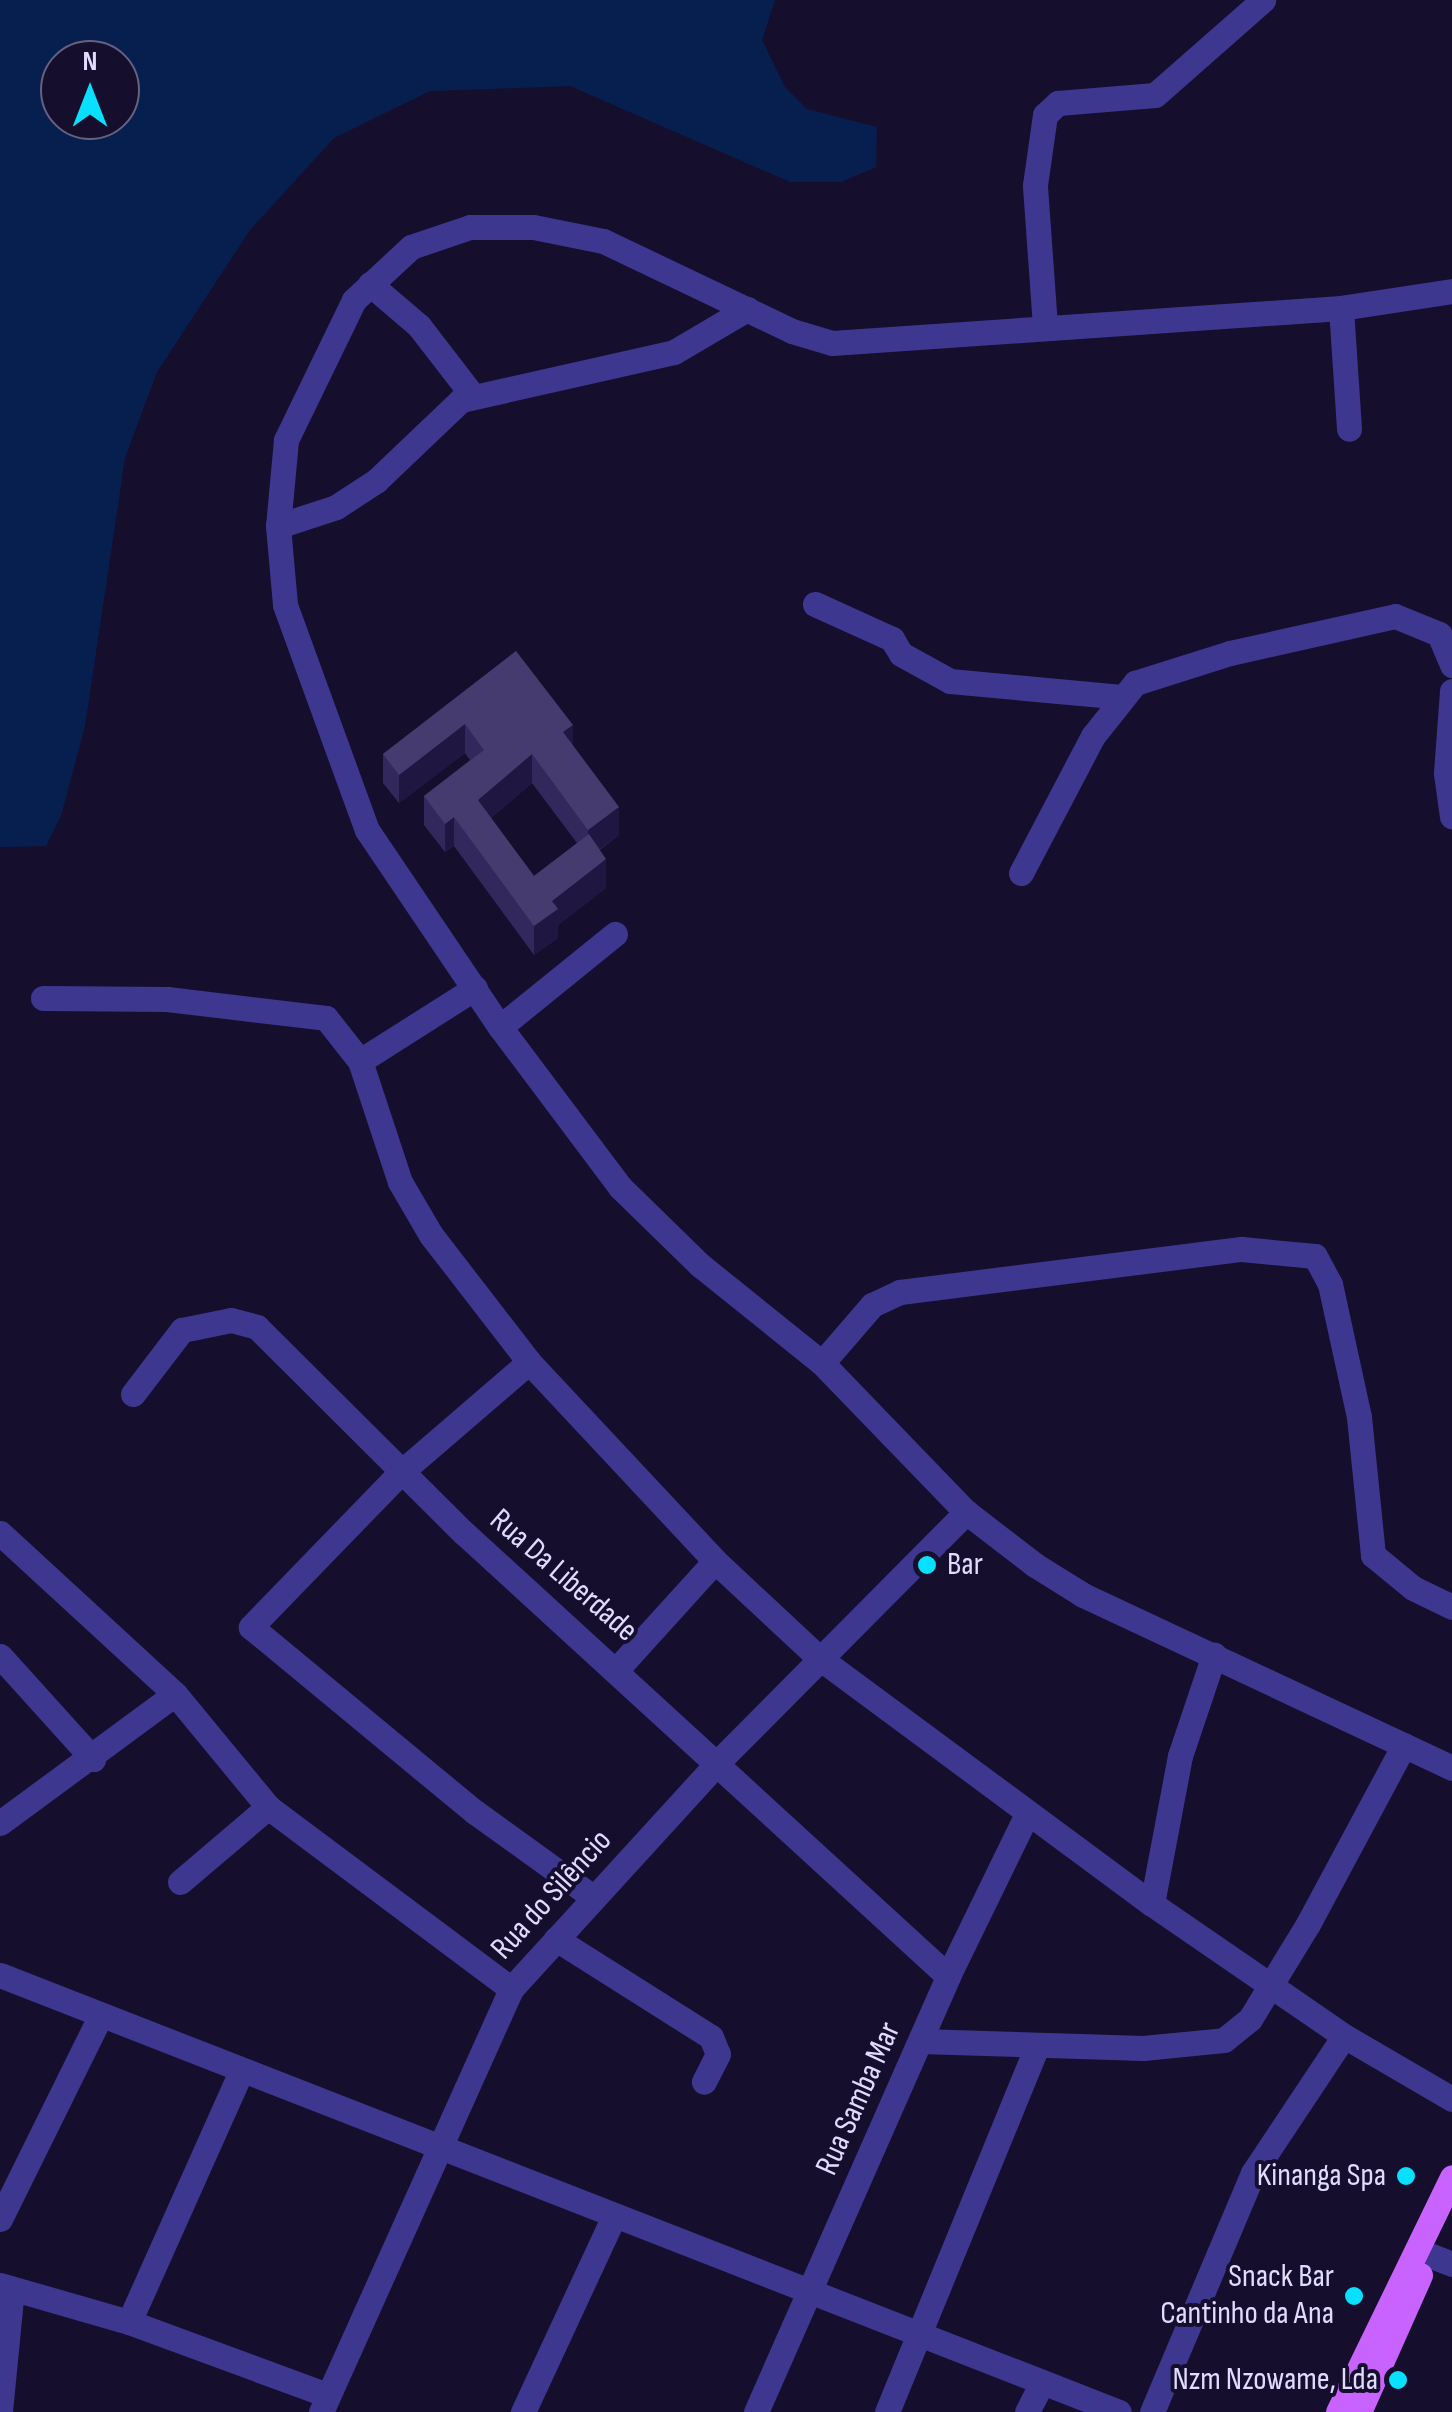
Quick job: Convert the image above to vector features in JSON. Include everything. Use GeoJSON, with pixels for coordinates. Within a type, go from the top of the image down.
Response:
{"type":"FeatureCollection","features":[{"type":"Feature","properties":{"kind":"main road"},"geometry":{"type":"LineString","coordinates":[[1338,2412],[1452,2176]]}},
{"type":"Feature","properties":{"kind":"main road"},"geometry":{"type":"LineString","coordinates":[[1360,2412],[1441,2260],[1452,2214]]}},
{"type":"Feature","properties":{"kind":"street"},"geometry":{"type":"LineString","coordinates":[[1045,326],[1035,185],[1045,115],[1058,103],[1155,95],[1263,0]]}},
{"type":"Feature","properties":{"kind":"street"},"geometry":{"type":"LineString","coordinates":[[1452,291],[1341,308],[1045,326],[859,344],[811,338],[603,242],[532,227],[442,234],[411,247],[370,284],[345,317],[286,440],[278,526],[285,605],[368,830],[500,1027],[620,1187],[700,1265],[822,1363],[966,1512],[1083,1594],[1452,1768]]}},
{"type":"Feature","properties":{"kind":"street"},"geometry":{"type":"LineString","coordinates":[[370,284],[419,326],[473,396]]}},
{"type":"Feature","properties":{"kind":"street"},"geometry":{"type":"LineString","coordinates":[[1341,308],[1349,429]]}},
{"type":"Feature","properties":{"kind":"street"},"geometry":{"type":"LineString","coordinates":[[278,526],[336,507],[376,481],[449,409],[473,396],[674,352],[747,309]]}},
{"type":"Feature","properties":{"kind":"street"},"geometry":{"type":"LineString","coordinates":[[816,604],[892,639],[901,654],[950,681],[1122,697]]}},
{"type":"Feature","properties":{"kind":"street"},"geometry":{"type":"LineString","coordinates":[[1021,872],[1092,736],[1135,683],[1230,653],[1395,616],[1440,634],[1452,665]]}},
{"type":"Feature","properties":{"kind":"street"},"geometry":{"type":"LineString","coordinates":[[1452,691],[1446,774],[1452,817]]}},
{"type":"Feature","properties":{"kind":"street"},"geometry":{"type":"LineString","coordinates":[[500,1027],[615,934]]}},
{"type":"Feature","properties":{"kind":"street"},"geometry":{"type":"LineString","coordinates":[[360,1060],[475,988]]}},
{"type":"Feature","properties":{"kind":"street"},"geometry":{"type":"LineString","coordinates":[[43,998],[167,999],[326,1018],[360,1060],[400,1182],[432,1235],[528,1362],[715,1561],[818,1657],[1026,1814],[1344,2036],[1452,2099]]}},
{"type":"Feature","properties":{"kind":"street"},"geometry":{"type":"LineString","coordinates":[[822,1363],[872,1306],[900,1292],[1241,1248],[1316,1256],[1330,1284],[1359,1417],[1373,1555],[1413,1588],[1452,1607]]}},
{"type":"Feature","properties":{"kind":"street","name":"Rua Da Liberdade"},"geometry":{"type":"LineString","coordinates":[[133,1394],[182,1330],[246,1322],[401,1472],[948,1976]]}},
{"type":"Feature","properties":{"kind":"street"},"geometry":{"type":"LineString","coordinates":[[528,1362],[401,1472],[251,1626],[475,1812],[592,1897]]}},
{"type":"Feature","properties":{"kind":"street","name":"Rua do Silêncio"},"geometry":{"type":"LineString","coordinates":[[324,2404],[510,1989],[718,1761],[966,1512]]}},
{"type":"Feature","properties":{"kind":"street"},"geometry":{"type":"LineString","coordinates":[[0,1533],[175,1694],[268,1807],[510,1989]]}},
{"type":"Feature","properties":{"kind":"street"},"geometry":{"type":"LineString","coordinates":[[618,1668],[715,1561]]}},
{"type":"Feature","properties":{"kind":"street"},"geometry":{"type":"LineString","coordinates":[[1152,1904],[1180,1756],[1214,1654]]}},
{"type":"Feature","properties":{"kind":"street"},"geometry":{"type":"LineString","coordinates":[[0,1656],[93,1759]]}},
{"type":"Feature","properties":{"kind":"street"},"geometry":{"type":"LineString","coordinates":[[0,1823],[93,1759],[175,1694]]}},
{"type":"Feature","properties":{"kind":"street"},"geometry":{"type":"LineString","coordinates":[[920,2041],[1200,2046],[1238,2031],[1308,1924],[1404,1745]]}},
{"type":"Feature","properties":{"kind":"street"},"geometry":{"type":"LineString","coordinates":[[180,1882],[268,1807]]}},
{"type":"Feature","properties":{"kind":"street","name":"Rua Samba Mar"},"geometry":{"type":"LineString","coordinates":[[756,2412],[948,1976],[1026,1814]]}},
{"type":"Feature","properties":{"kind":"street"},"geometry":{"type":"LineString","coordinates":[[556,1939],[711,2037],[718,2054],[704,2082]]}},
{"type":"Feature","properties":{"kind":"street"},"geometry":{"type":"LineString","coordinates":[[0,1976],[612,2220],[1119,2412]]}},
{"type":"Feature","properties":{"kind":"street"},"geometry":{"type":"LineString","coordinates":[[0,2219],[100,2017]]}},
{"type":"Feature","properties":{"kind":"street"},"geometry":{"type":"LineString","coordinates":[[1152,2412],[1254,2174],[1344,2036]]}},
{"type":"Feature","properties":{"kind":"street"},"geometry":{"type":"LineString","coordinates":[[887,2412],[1037,2046]]}},
{"type":"Feature","properties":{"kind":"street"},"geometry":{"type":"LineString","coordinates":[[130,2322],[240,2074]]}},
{"type":"Feature","properties":{"kind":"street"},"geometry":{"type":"LineString","coordinates":[[523,2412],[612,2220]]}},
{"type":"Feature","properties":{"kind":"street"},"geometry":{"type":"LineString","coordinates":[[0,2411],[6,2287],[130,2322],[324,2404]]}},
{"type":"Feature","properties":{"kind":"street"},"geometry":{"type":"LineString","coordinates":[[1027,2412],[1041,2385]]}},
{"type":"Feature","properties":{"kind":"water"},"geometry":{"type":"Polygon","coordinates":[[[0,0],[775,0],[762,40],[785,87],[807,109],[877,127],[876,167],[841,182],[790,182],[570,86],[430,91],[334,138],[250,230],[157,372],[125,458],[85,726],[61,816],[46,846],[0,847],[0,0]]]}},
{"type":"Feature","properties":{"kind":"building"},"geometry":{"type":"Polygon","coordinates":[[[516,651],[573,725],[563,732],[619,807],[588,830],[532,754],[478,800],[534,876],[589,834],[606,859],[552,901],[558,909],[534,926],[454,817],[445,824],[424,796],[484,750],[465,724],[399,775],[383,754],[516,651]]]}},
{"type":"Feature","properties":{"kind":"place","name":"Bar"},"geometry":{"type":"Point","coordinates":[927,1565]}},
{"type":"Feature","properties":{"kind":"place","name":"Kinanga Spa"},"geometry":{"type":"Point","coordinates":[1406,2176]}},
{"type":"Feature","properties":{"kind":"place","name":"Snack Bar Cantinho da Ana"},"geometry":{"type":"Point","coordinates":[1354,2296]}},
{"type":"Feature","properties":{"kind":"place","name":"Nzm Nzowame, Lda"},"geometry":{"type":"Point","coordinates":[1398,2380]}}]}
